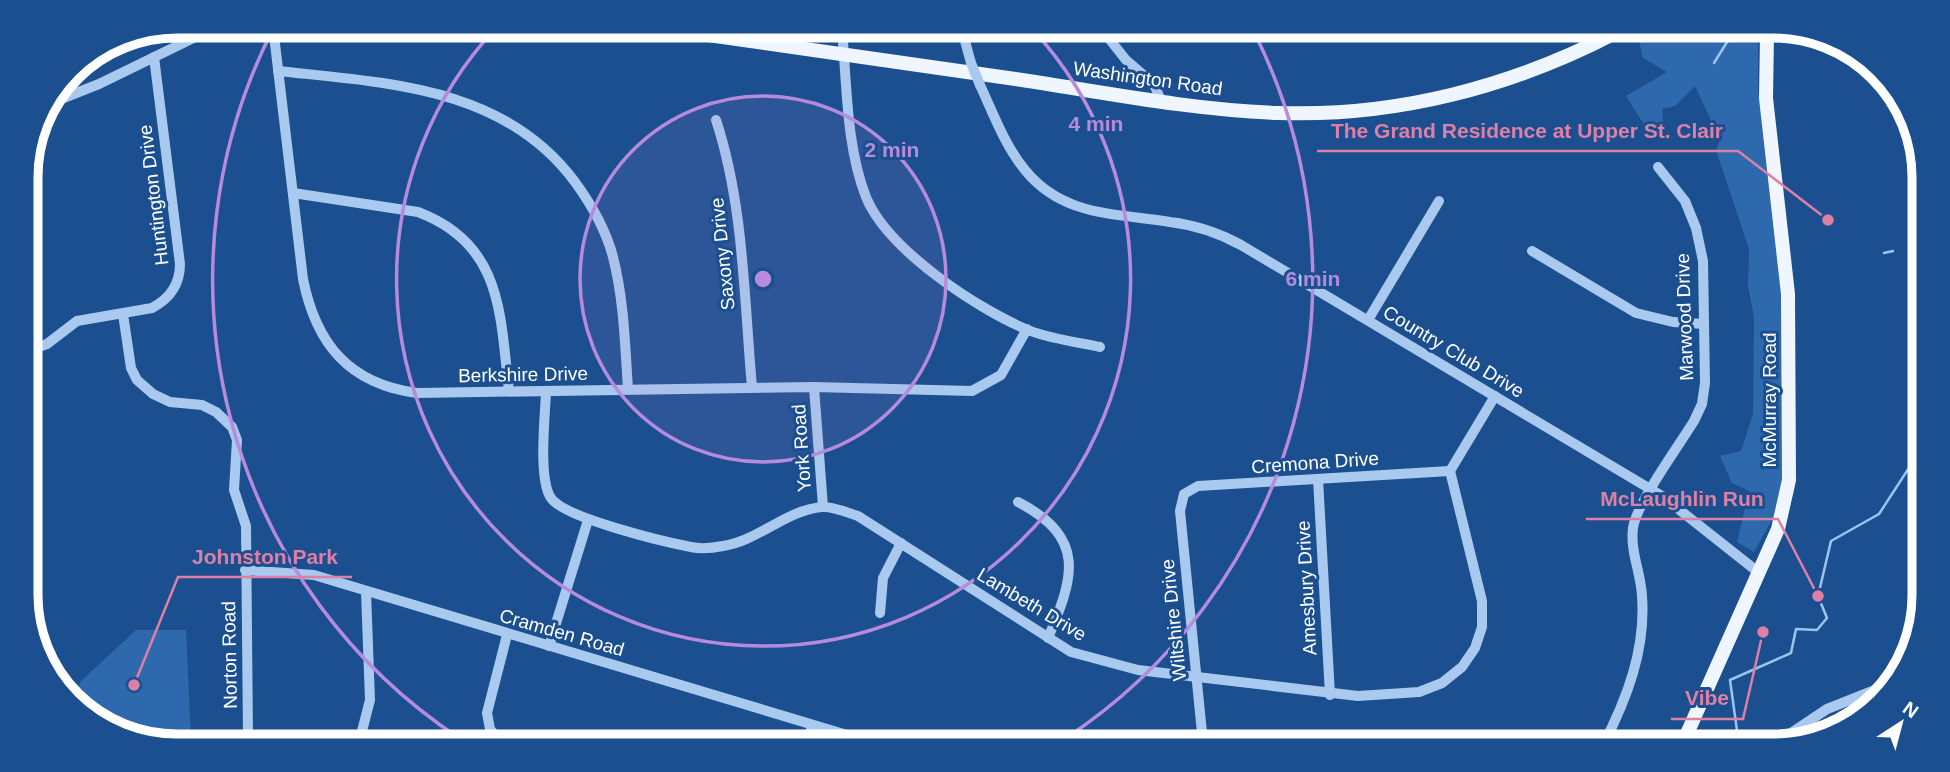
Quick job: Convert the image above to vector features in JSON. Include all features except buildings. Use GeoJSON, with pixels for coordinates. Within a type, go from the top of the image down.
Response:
{"type":"FeatureCollection","features":[{"type":"Feature","properties":{"kind":"main road","name":"Washington Road"},"geometry":{"type":"LineString","coordinates":[[732,39],[1161,101],[1280,113],[1353,111],[1458,94],[1523,74],[1604,38]]}},
{"type":"Feature","properties":{"kind":"main road","name":"McMurray Road"},"geometry":{"type":"LineString","coordinates":[[1687,733],[1782,517],[1789,462],[1787,273],[1767,109],[1768,38]]}},
{"type":"Feature","properties":{"kind":"street"},"geometry":{"type":"LineString","coordinates":[[1109,38],[1126,60],[1154,84],[1161,101]]}},
{"type":"Feature","properties":{"kind":"street"},"geometry":{"type":"LineString","coordinates":[[63,98],[99,84],[191,39]]}},
{"type":"Feature","properties":{"kind":"street","name":"Berkshire Drive"},"geometry":{"type":"LineString","coordinates":[[274,39],[310,313],[327,342],[355,372],[401,391],[545,392],[752,387],[972,391],[1001,375],[1027,329]]}},
{"type":"Feature","properties":{"kind":"street"},"geometry":{"type":"LineString","coordinates":[[843,39],[856,163],[866,198],[876,216],[913,257],[989,310],[1027,329],[1100,347]]}},
{"type":"Feature","properties":{"kind":"street","name":"Country Club Drive"},"geometry":{"type":"LineString","coordinates":[[964,39],[980,85],[1024,170],[1058,199],[1096,214],[1170,222],[1227,237],[1652,490],[1758,572]]}},
{"type":"Feature","properties":{"kind":"street","name":"Huntington Drive"},"geometry":{"type":"LineString","coordinates":[[39,347],[47,344],[77,321],[123,314],[162,303],[175,288],[180,274],[154,57]]}},
{"type":"Feature","properties":{"kind":"street"},"geometry":{"type":"LineString","coordinates":[[278,71],[401,84],[461,99],[513,123],[559,161],[598,219],[613,257],[622,309],[628,389]]}},
{"type":"Feature","properties":{"kind":"street","name":"Saxony Drive"},"geometry":{"type":"LineString","coordinates":[[716,120],[729,161],[735,198],[752,387]]}},
{"type":"Feature","properties":{"kind":"street","name":"Marwood Drive"},"geometry":{"type":"LineString","coordinates":[[1608,733],[1634,676],[1641,630],[1643,596],[1633,549],[1633,525],[1702,404],[1705,383],[1703,261],[1696,228],[1685,201],[1658,167]]}},
{"type":"Feature","properties":{"kind":"street"},"geometry":{"type":"LineString","coordinates":[[293,193],[418,212],[438,219],[459,234],[487,270],[498,295],[509,391]]}},
{"type":"Feature","properties":{"kind":"street"},"geometry":{"type":"LineString","coordinates":[[1368,320],[1439,201]]}},
{"type":"Feature","properties":{"kind":"street"},"geometry":{"type":"LineString","coordinates":[[1532,251],[1636,313],[1673,323],[1704,324]]}},
{"type":"Feature","properties":{"kind":"street","name":"Norton Road"},"geometry":{"type":"LineString","coordinates":[[123,314],[131,368],[137,380],[153,394],[170,402],[202,405],[216,412],[232,427],[237,440],[234,490],[246,526],[248,734]]}},
{"type":"Feature","properties":{"kind":"street","name":"York Road"},"geometry":{"type":"LineString","coordinates":[[814,387],[823,507]]}},
{"type":"Feature","properties":{"kind":"street"},"geometry":{"type":"LineString","coordinates":[[545,392],[545,480],[551,499],[564,509],[589,520],[694,548],[722,546],[748,540],[795,515],[823,507]]}},
{"type":"Feature","properties":{"kind":"street"},"geometry":{"type":"LineString","coordinates":[[1450,471],[1494,396]]}},
{"type":"Feature","properties":{"kind":"street","name":"Lambeth Drive"},"geometry":{"type":"LineString","coordinates":[[823,507],[858,516],[1070,652],[1104,663],[1330,695],[1419,691],[1442,683],[1462,667],[1475,648],[1482,627],[1482,601],[1450,471]]}},
{"type":"Feature","properties":{"kind":"street","name":"Cremona Drive"},"geometry":{"type":"LineString","coordinates":[[1184,494],[1198,486],[1450,471]]}},
{"type":"Feature","properties":{"kind":"street","name":"Amesbury Drive"},"geometry":{"type":"LineString","coordinates":[[1318,479],[1330,695]]}},
{"type":"Feature","properties":{"kind":"street","name":"Wiltshire Drive"},"geometry":{"type":"LineString","coordinates":[[1184,494],[1180,511],[1202,733]]}},
{"type":"Feature","properties":{"kind":"street"},"geometry":{"type":"LineString","coordinates":[[1018,502],[1054,525],[1070,569],[1067,593],[1048,638]]}},
{"type":"Feature","properties":{"kind":"street"},"geometry":{"type":"LineString","coordinates":[[549,646],[589,520]]}},
{"type":"Feature","properties":{"kind":"street"},"geometry":{"type":"LineString","coordinates":[[880,613],[883,578],[901,543]]}},
{"type":"Feature","properties":{"kind":"street","name":"Cramden Road"},"geometry":{"type":"LineString","coordinates":[[245,570],[314,575],[840,734]]}},
{"type":"Feature","properties":{"kind":"street"},"geometry":{"type":"LineString","coordinates":[[361,734],[370,700],[366,592]]}},
{"type":"Feature","properties":{"kind":"street"},"geometry":{"type":"LineString","coordinates":[[494,734],[490,729],[487,713],[507,635]]}},
{"type":"Feature","properties":{"kind":"street"},"geometry":{"type":"LineString","coordinates":[[1793,732],[1827,709],[1873,691]]}},
{"type":"Feature","properties":{"kind":"street"},"geometry":{"type":"LineString","coordinates":[[810,734],[812,726]]}},
{"type":"Feature","properties":{"kind":"shaded area"},"geometry":{"type":"Polygon","coordinates":[[[1638,38],[1758,38],[1758,90],[1776,212],[1783,308],[1783,471],[1778,509],[1754,552],[1737,542],[1749,491],[1732,483],[1720,456],[1741,451],[1753,414],[1754,317],[1748,286],[1749,249],[1716,150],[1720,140],[1695,86],[1675,106],[1662,109],[1664,129],[1652,137],[1626,96],[1667,72],[1643,58],[1638,38]]]}},
{"type":"Feature","properties":{"kind":"shaded area"},"geometry":{"type":"Polygon","coordinates":[[[136,630],[186,630],[191,734],[150,731],[116,719],[85,698],[79,688],[80,682],[136,630]]]}},
{"type":"Feature","properties":{"kind":"waterway"},"geometry":{"type":"LineString","coordinates":[[1714,63],[1730,38]]}},
{"type":"Feature","properties":{"kind":"waterway"},"geometry":{"type":"LineString","coordinates":[[1884,253],[1893,251]]}},
{"type":"Feature","properties":{"kind":"waterway"},"geometry":{"type":"LineString","coordinates":[[1737,733],[1730,680],[1791,653],[1796,629],[1817,630],[1827,618],[1818,596],[1831,541],[1879,514],[1912,463]]}},
{"type":"Feature","properties":{"kind":"place","name":"The Grand Residence at Upper St. Clair"},"geometry":{"type":"Point","coordinates":[1828,220]}},
{"type":"Feature","properties":{"kind":"place","name":"McLaughlin Run"},"geometry":{"type":"Point","coordinates":[1818,596]}},
{"type":"Feature","properties":{"kind":"place","name":"Vibe"},"geometry":{"type":"Point","coordinates":[1763,632]}},
{"type":"Feature","properties":{"kind":"place","name":"Johnston Park"},"geometry":{"type":"Point","coordinates":[134,685]}}]}
